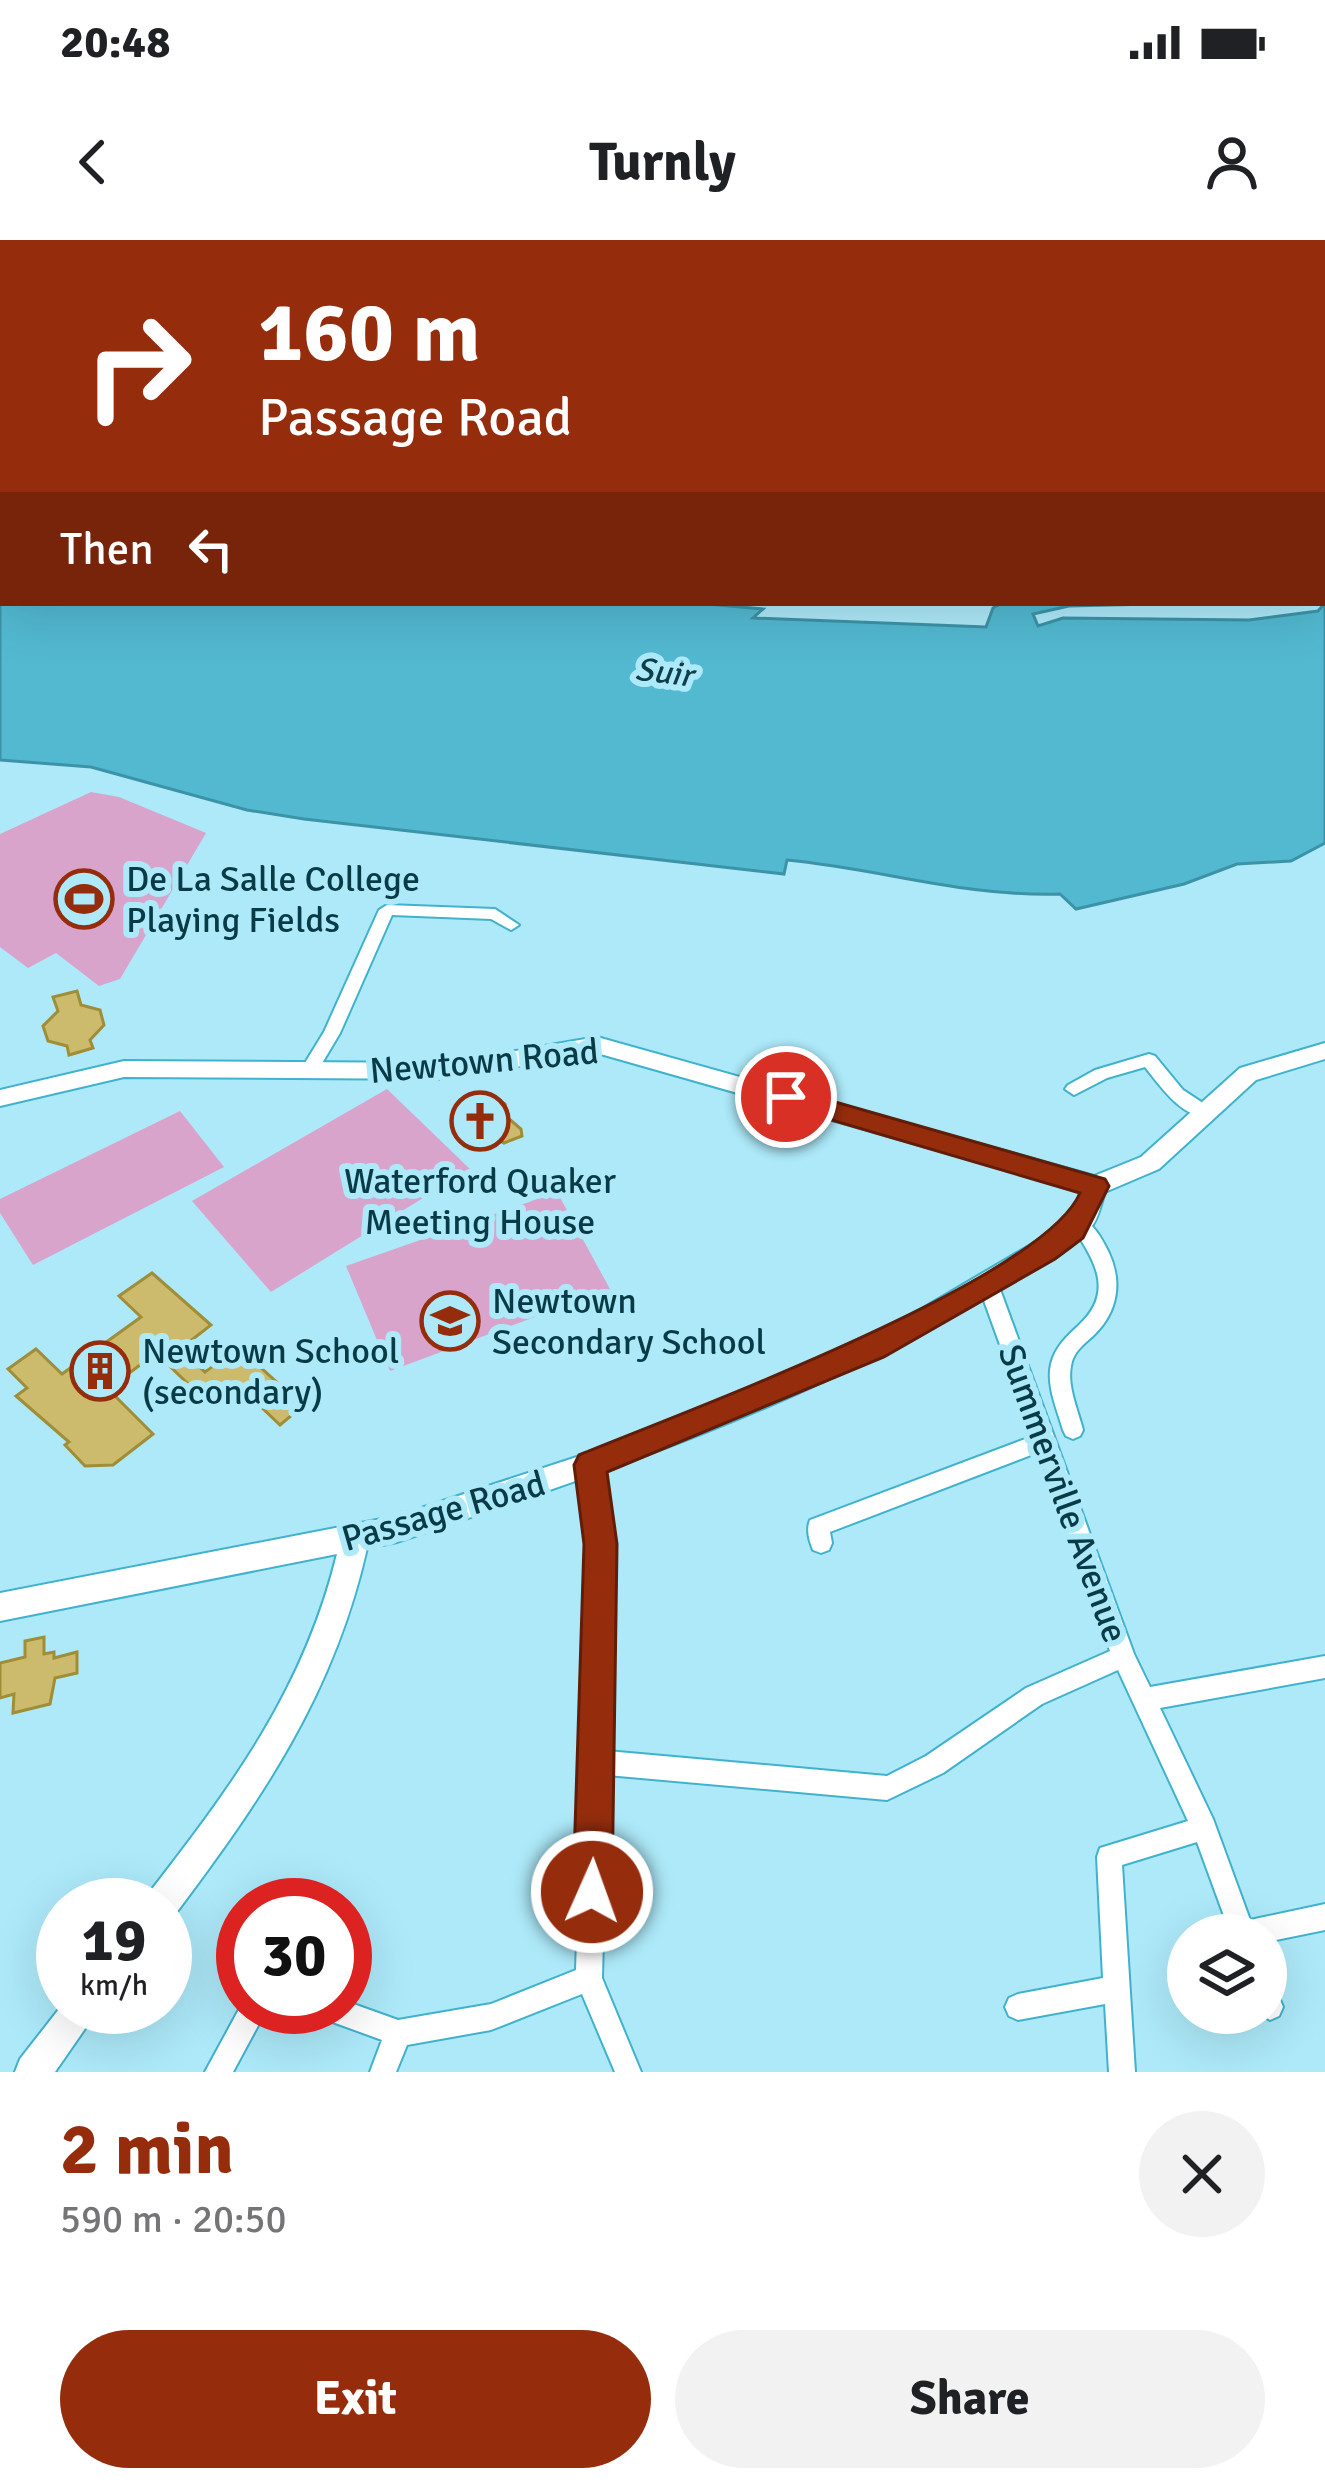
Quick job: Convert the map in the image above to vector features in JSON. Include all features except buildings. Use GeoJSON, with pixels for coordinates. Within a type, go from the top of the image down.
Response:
{"type":"FeatureCollection","features":[{"type":"Feature","properties":{"kind":"main road","name":"Newtown Road"},"geometry":{"type":"LineString","coordinates":[[0,1098],[132,1069],[455,1070],[597,1045],[1095,1186]]}},
{"type":"Feature","properties":{"kind":"main road"},"geometry":{"type":"LineString","coordinates":[[1095,1186],[1150,1162],[1248,1074],[1325,1051]]}},
{"type":"Feature","properties":{"kind":"main road","name":"Passage Road"},"geometry":{"type":"LineString","coordinates":[[0,1607],[434,1520],[590,1465],[841,1364],[988,1284],[1045,1251],[1079,1223],[1095,1186]]}},
{"type":"Feature","properties":{"kind":"main road"},"geometry":{"type":"LineString","coordinates":[[180,1878],[295,1717],[328,1639],[355,1538]]}},
{"type":"Feature","properties":{"kind":"main road"},"geometry":{"type":"LineString","coordinates":[[33,2072],[62,2034]]}},
{"type":"Feature","properties":{"kind":"street"},"geometry":{"type":"LineString","coordinates":[[309,1071],[332,1033],[387,910],[495,914],[511,925]]}},
{"type":"Feature","properties":{"kind":"street"},"geometry":{"type":"LineString","coordinates":[[1074,1089],[1101,1074],[1149,1060],[1177,1094],[1203,1112]]}},
{"type":"Feature","properties":{"kind":"street"},"geometry":{"type":"LineString","coordinates":[[1073,1430],[1061,1363],[1068,1347],[1100,1316],[1106,1268],[1104,1253],[1079,1223]]}},
{"type":"Feature","properties":{"kind":"street","name":"Summerville Avenue"},"geometry":{"type":"LineString","coordinates":[[988,1284],[1124,1657],[1204,1828],[1236,1914]]}},
{"type":"Feature","properties":{"kind":"street"},"geometry":{"type":"LineString","coordinates":[[821,1543],[818,1527],[1045,1442]]}},
{"type":"Feature","properties":{"kind":"street"},"geometry":{"type":"LineString","coordinates":[[590,1465],[600,1516],[598,1762],[589,1978],[628,2072]]}},
{"type":"Feature","properties":{"kind":"street"},"geometry":{"type":"LineString","coordinates":[[598,1762],[887,1789],[953,1755],[1005,1714],[1062,1679],[1124,1657]]}},
{"type":"Feature","properties":{"kind":"street"},"geometry":{"type":"LineString","coordinates":[[1144,1700],[1325,1667]]}},
{"type":"Feature","properties":{"kind":"street"},"geometry":{"type":"LineString","coordinates":[[1122,2072],[1108,1857],[1204,1828]]}},
{"type":"Feature","properties":{"kind":"street","name":"Summerville Avenue"},"geometry":{"type":"LineString","coordinates":[[1287,1925],[1325,1917]]}},
{"type":"Feature","properties":{"kind":"street"},"geometry":{"type":"LineString","coordinates":[[372,2024],[398,2033],[491,2018],[589,1978]]}},
{"type":"Feature","properties":{"kind":"street"},"geometry":{"type":"LineString","coordinates":[[1018,2007],[1117,1989]]}},
{"type":"Feature","properties":{"kind":"street"},"geometry":{"type":"LineString","coordinates":[[383,2072],[398,2033]]}},
{"type":"Feature","properties":{"kind":"street"},"geometry":{"type":"LineString","coordinates":[[218,2072],[240,2034]]}},
{"type":"Feature","properties":{"kind":"shaded area","name":"De La Salle College Playing Fields"},"geometry":{"type":"Polygon","coordinates":[[[91,792],[119,797],[206,833],[120,979],[99,986],[56,953],[28,968],[0,947],[0,834],[91,792]]]}},
{"type":"Feature","properties":{"kind":"shaded area"},"geometry":{"type":"Polygon","coordinates":[[[387,1089],[470,1169],[271,1292],[192,1201],[387,1089]]]}},
{"type":"Feature","properties":{"kind":"shaded area"},"geometry":{"type":"Polygon","coordinates":[[[180,1111],[224,1167],[33,1265],[0,1213],[0,1199],[180,1111]]]}},
{"type":"Feature","properties":{"kind":"shaded area"},"geometry":{"type":"Polygon","coordinates":[[[557,1192],[610,1289],[390,1371],[346,1266],[557,1192]]]}},
{"type":"Feature","properties":{"kind":"water","name":"Suir"},"geometry":{"type":"Polygon","coordinates":[[[0,606],[729,606],[763,609],[753,618],[986,627],[997,606],[1069,606],[1033,614],[1038,626],[1063,618],[1249,620],[1318,611],[1325,606],[1325,843],[1291,861],[1237,864],[1184,884],[1076,909],[1060,894],[956,887],[822,864],[787,860],[784,874],[304,819],[247,810],[91,767],[0,760],[0,606]]]}},
{"type":"Feature","properties":{"kind":"place","name":"De La Salle College Playing Fields"},"geometry":{"type":"Point","coordinates":[84,899]}},
{"type":"Feature","properties":{"kind":"place","name":"Waterford Quaker Meeting House"},"geometry":{"type":"Point","coordinates":[480,1121]}},
{"type":"Feature","properties":{"kind":"place","name":"Newtown Secondary School"},"geometry":{"type":"Point","coordinates":[450,1321]}},
{"type":"Feature","properties":{"kind":"place","name":"Newtown School (secondary)"},"geometry":{"type":"Point","coordinates":[100,1371]}},
{"type":"Feature","properties":{"kind":"route"},"geometry":{"type":"LineString","coordinates":[[592,1892],[601,1544],[590,1465],[873,1348],[1045,1251],[1083,1219],[1092,1199],[1095,1186],[786,1097]]}}]}
